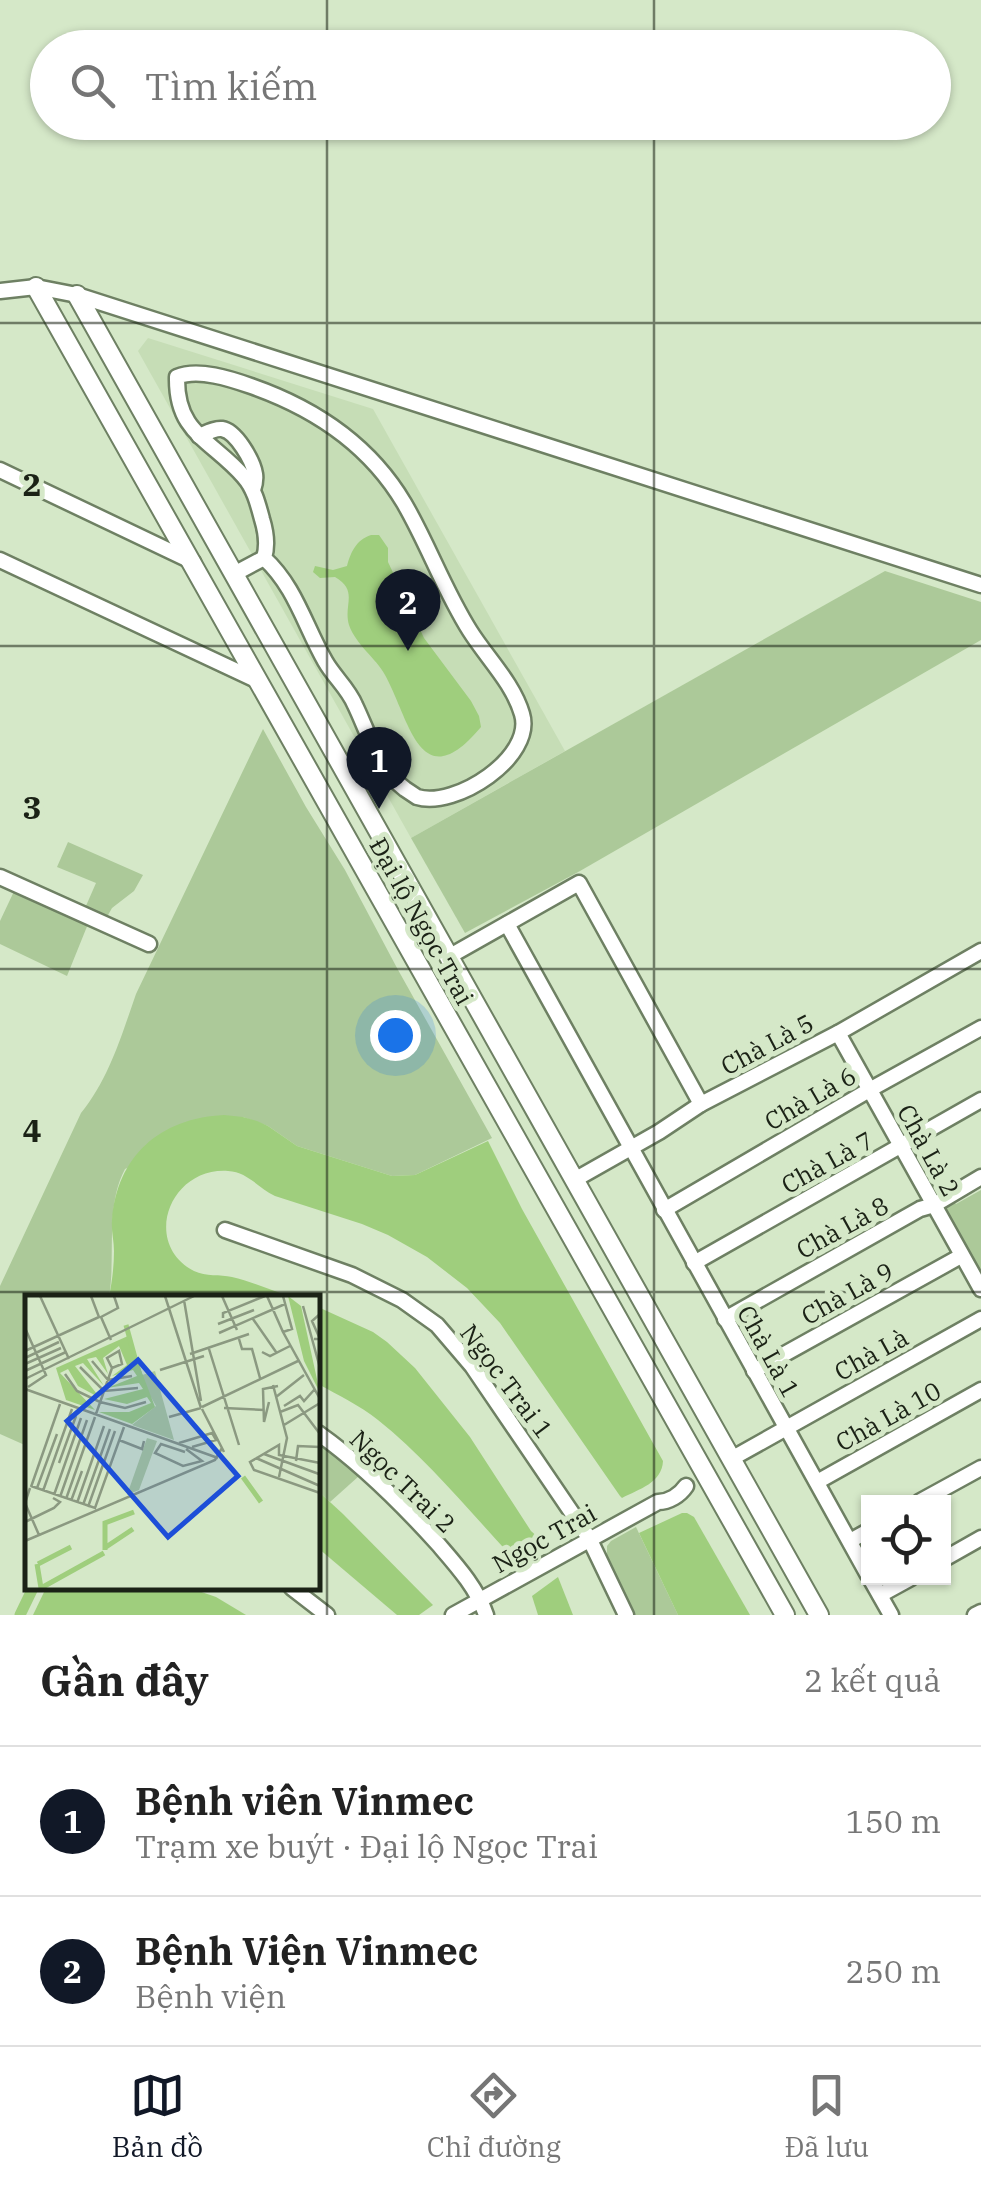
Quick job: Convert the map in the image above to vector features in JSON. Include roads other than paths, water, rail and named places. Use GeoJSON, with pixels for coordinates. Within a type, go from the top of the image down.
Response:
{"type":"FeatureCollection","features":[{"type":"Feature","properties":{"kind":"main road","name":"Đại lộ Ngọc Trai"},"geometry":{"type":"LineString","coordinates":[[36,287],[785,1615]]}},
{"type":"Feature","properties":{"kind":"main road","name":"Đại lộ Ngọc Trai"},"geometry":{"type":"LineString","coordinates":[[77,294],[818,1615]]}},
{"type":"Feature","properties":{"kind":"main road"},"geometry":{"type":"LineString","coordinates":[[334,814],[361,798]]}},
{"type":"Feature","properties":{"kind":"main road"},"geometry":{"type":"LineString","coordinates":[[706,1475],[732,1459]]}},
{"type":"Feature","properties":{"kind":"street"},"geometry":{"type":"LineString","coordinates":[[0,291],[36,287],[77,294],[981,585]]}},
{"type":"Feature","properties":{"kind":"street"},"geometry":{"type":"LineString","coordinates":[[234,574],[264,558],[265,531],[246,479],[199,436],[182,414],[178,377],[186,374],[237,381],[285,398],[334,426],[374,460],[404,502],[469,630],[509,686],[522,716],[520,746],[476,784],[442,797],[417,797],[401,787],[382,762],[353,699],[329,668],[296,600],[278,570],[264,558]]}},
{"type":"Feature","properties":{"kind":"street"},"geometry":{"type":"LineString","coordinates":[[199,436],[219,428],[237,438],[254,468],[253,491]]}},
{"type":"Feature","properties":{"kind":"street"},"geometry":{"type":"LineString","coordinates":[[0,470],[64,496],[192,562]]}},
{"type":"Feature","properties":{"kind":"street"},"geometry":{"type":"LineString","coordinates":[[0,560],[259,682]]}},
{"type":"Feature","properties":{"kind":"street"},"geometry":{"type":"LineString","coordinates":[[0,877],[148,944]]}},
{"type":"Feature","properties":{"kind":"street"},"geometry":{"type":"LineString","coordinates":[[450,956],[579,883],[701,1104]]}},
{"type":"Feature","properties":{"kind":"street","name":"Chà Là 1"},"geometry":{"type":"LineString","coordinates":[[507,924],[861,1561]]}},
{"type":"Feature","properties":{"kind":"street","name":"Chà Là 5"},"geometry":{"type":"LineString","coordinates":[[576,1179],[701,1104],[981,951]]}},
{"type":"Feature","properties":{"kind":"street","name":"Chà Là 6"},"geometry":{"type":"LineString","coordinates":[[664,1210],[981,1028]]}},
{"type":"Feature","properties":{"kind":"street","name":"Chà Là 2"},"geometry":{"type":"LineString","coordinates":[[838,1032],[981,1289]]}},
{"type":"Feature","properties":{"kind":"street","name":"Chà Là 7"},"geometry":{"type":"LineString","coordinates":[[694,1262],[981,1100]]}},
{"type":"Feature","properties":{"kind":"street","name":"Chà Là 8"},"geometry":{"type":"LineString","coordinates":[[725,1319],[981,1177]]}},
{"type":"Feature","properties":{"kind":"street","name":"Ngọc Trai 1"},"geometry":{"type":"LineString","coordinates":[[225,1230],[352,1275],[402,1300],[436,1324],[472,1366],[589,1538],[626,1615]]}},
{"type":"Feature","properties":{"kind":"street","name":"Chà Là 9"},"geometry":{"type":"LineString","coordinates":[[754,1371],[961,1256]]}},
{"type":"Feature","properties":{"kind":"street","name":"Chà Là"},"geometry":{"type":"LineString","coordinates":[[732,1459],[981,1319]]}},
{"type":"Feature","properties":{"kind":"street","name":"Chà Là 10"},"geometry":{"type":"LineString","coordinates":[[817,1482],[981,1390]]}},
{"type":"Feature","properties":{"kind":"street","name":"Ngọc Trai 2"},"geometry":{"type":"LineString","coordinates":[[320,1435],[390,1492],[457,1566],[486,1615]]}},
{"type":"Feature","properties":{"kind":"street"},"geometry":{"type":"LineString","coordinates":[[932,1495],[981,1468]]}},
{"type":"Feature","properties":{"kind":"street","name":"Ngọc Trai"},"geometry":{"type":"LineString","coordinates":[[453,1615],[589,1538],[665,1502],[706,1475]]}},
{"type":"Feature","properties":{"kind":"street"},"geometry":{"type":"LineString","coordinates":[[850,1541],[861,1535]]}},
{"type":"Feature","properties":{"kind":"street"},"geometry":{"type":"LineString","coordinates":[[951,1555],[981,1538]]}},
{"type":"Feature","properties":{"kind":"street","name":"Chà Là 1"},"geometry":{"type":"LineString","coordinates":[[874,1585],[891,1615]]}},
{"type":"Feature","properties":{"kind":"street"},"geometry":{"type":"LineString","coordinates":[[880,1595],[898,1585]]}},
{"type":"Feature","properties":{"kind":"street"},"geometry":{"type":"LineString","coordinates":[[295,1590],[327,1615]]}},
{"type":"Feature","properties":{"kind":"waterway"},"geometry":{"type":"LineString","coordinates":[[20,1615],[32,1590]]}},
{"type":"Feature","properties":{"kind":"place","name":"Bệnh Viện Vinmec"},"geometry":{"type":"Point","coordinates":[408,651]}},
{"type":"Feature","properties":{"kind":"place","name":"Bệnh viên Vinmec"},"geometry":{"type":"Point","coordinates":[379,809]}}]}
